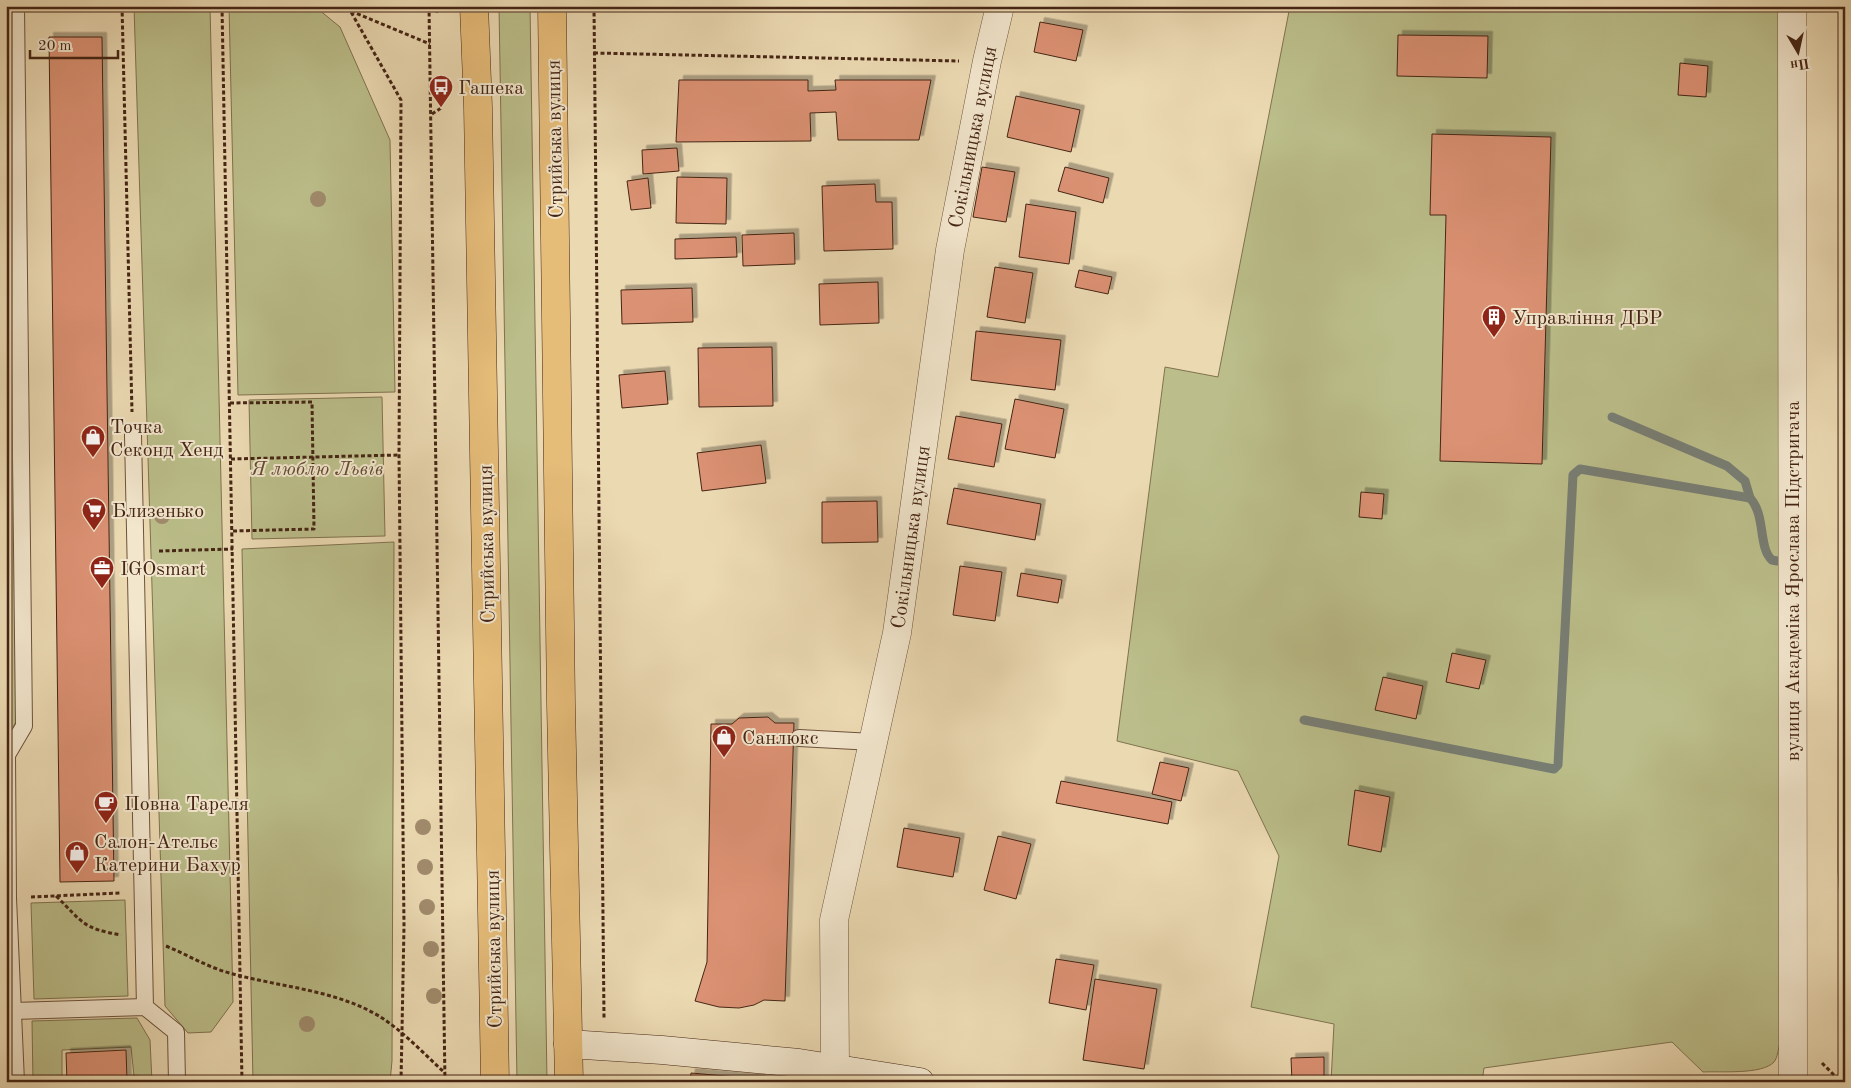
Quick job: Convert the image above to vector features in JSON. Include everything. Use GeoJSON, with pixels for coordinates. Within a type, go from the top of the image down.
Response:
{"type":"FeatureCollection","features":[{"type":"Feature","properties":{"kind":"main road","name":"Стрийська вулиця"},"geometry":{"type":"LineString","coordinates":[[474,6],[478,117],[495,1082]]}},
{"type":"Feature","properties":{"kind":"main road","name":"Стрийська вулиця"},"geometry":{"type":"LineString","coordinates":[[552,6],[561,704],[569,1082]]}},
{"type":"Feature","properties":{"kind":"street","name":"Сокільницька вулиця"},"geometry":{"type":"LineString","coordinates":[[836,1075],[834,920],[897,633],[950,250],[987,61],[1000,6]]}},
{"type":"Feature","properties":{"kind":"street","name":"вулиця Академіка Ярослава Підстригача"},"geometry":{"type":"LineString","coordinates":[[1792,6],[1792,1082]]}},
{"type":"Feature","properties":{"kind":"street"},"geometry":{"type":"LineString","coordinates":[[568,1044],[662,1050],[799,1063],[836,1075],[920,1082]]}},
{"type":"Feature","properties":{"kind":"lane"},"geometry":{"type":"LineString","coordinates":[[16,6],[24,726],[7,755],[8,898],[16,1082]]}},
{"type":"Feature","properties":{"kind":"lane"},"geometry":{"type":"LineString","coordinates":[[133,435],[144,1007]]}},
{"type":"Feature","properties":{"kind":"lane"},"geometry":{"type":"LineString","coordinates":[[799,738],[873,742]]}},
{"type":"Feature","properties":{"kind":"lane"},"geometry":{"type":"LineString","coordinates":[[13,1011],[144,1007],[176,1032],[177,1082]]}},
{"type":"Feature","properties":{"kind":"path"},"geometry":{"type":"LineString","coordinates":[[122,6],[133,435]]}},
{"type":"Feature","properties":{"kind":"path"},"geometry":{"type":"LineString","coordinates":[[222,6],[242,1082]]}},
{"type":"Feature","properties":{"kind":"path"},"geometry":{"type":"LineString","coordinates":[[339,6],[430,44]]}},
{"type":"Feature","properties":{"kind":"path"},"geometry":{"type":"LineString","coordinates":[[350,6],[351,12],[401,100],[400,455],[404,926],[401,1082]]}},
{"type":"Feature","properties":{"kind":"path"},"geometry":{"type":"LineString","coordinates":[[429,6],[438,12]]}},
{"type":"Feature","properties":{"kind":"path"},"geometry":{"type":"LineString","coordinates":[[429,6],[446,1082]]}},
{"type":"Feature","properties":{"kind":"path"},"geometry":{"type":"LineString","coordinates":[[594,6],[604,1022]]}},
{"type":"Feature","properties":{"kind":"path"},"geometry":{"type":"LineString","coordinates":[[594,53],[987,61]]}},
{"type":"Feature","properties":{"kind":"path"},"geometry":{"type":"LineString","coordinates":[[432,114],[441,108]]}},
{"type":"Feature","properties":{"kind":"path"},"geometry":{"type":"LineString","coordinates":[[230,403],[312,402],[314,529],[232,531]]}},
{"type":"Feature","properties":{"kind":"path"},"geometry":{"type":"LineString","coordinates":[[231,459],[400,455]]}},
{"type":"Feature","properties":{"kind":"path"},"geometry":{"type":"LineString","coordinates":[[135,552],[233,549]]}},
{"type":"Feature","properties":{"kind":"path"},"geometry":{"type":"LineString","coordinates":[[8,898],[142,892]]}},
{"type":"Feature","properties":{"kind":"path"},"geometry":{"type":"LineString","coordinates":[[56,896],[82,923],[92,929],[143,938],[162,944],[212,968],[345,1001],[378,1016],[402,1033],[445,1073]]}},
{"type":"Feature","properties":{"kind":"green space"},"geometry":{"type":"Polygon","coordinates":[[[134,6],[210,6],[233,1002],[211,1032],[188,1033],[165,1006],[134,6]]]}},
{"type":"Feature","properties":{"kind":"green space"},"geometry":{"type":"Polygon","coordinates":[[[229,6],[311,6],[318,9],[340,27],[390,140],[395,392],[238,395],[229,6]]]}},
{"type":"Feature","properties":{"kind":"green space"},"geometry":{"type":"Polygon","coordinates":[[[499,6],[530,6],[547,1082],[517,1082],[499,6]]]}},
{"type":"Feature","properties":{"kind":"green space"},"geometry":{"type":"Polygon","coordinates":[[[1290,6],[1781,6],[1780,1043],[1774,1062],[1768,1066],[1751,1071],[1703,1072],[1672,1042],[1484,1068],[1482,1082],[1331,1082],[1334,1024],[1251,1007],[1279,856],[1238,771],[1117,741],[1165,367],[1218,377],[1290,6]]]}},
{"type":"Feature","properties":{"kind":"green space"},"geometry":{"type":"Polygon","coordinates":[[[1840,6],[1845,6],[1845,979],[1838,870],[1840,6]]]}},
{"type":"Feature","properties":{"kind":"green space"},"geometry":{"type":"Polygon","coordinates":[[[13,275],[18,718],[10,733],[6,736],[6,276],[13,275]]]}},
{"type":"Feature","properties":{"kind":"green space","name":"Я люблю Львів"},"geometry":{"type":"Polygon","coordinates":[[[382,397],[385,536],[252,539],[249,400],[382,397]]]}},
{"type":"Feature","properties":{"kind":"green space"},"geometry":{"type":"Polygon","coordinates":[[[394,542],[392,1061],[390,1082],[253,1082],[242,549],[394,542]]]}},
{"type":"Feature","properties":{"kind":"green space"},"geometry":{"type":"Polygon","coordinates":[[[125,900],[128,996],[34,999],[31,903],[125,900]]]}},
{"type":"Feature","properties":{"kind":"green space"},"geometry":{"type":"Polygon","coordinates":[[[137,1018],[150,1040],[152,1082],[140,1082],[140,1078],[134,1076],[131,1047],[62,1050],[62,1082],[33,1082],[32,1021],[137,1018]]]}},
{"type":"Feature","properties":{"kind":"building"},"geometry":{"type":"Polygon","coordinates":[[[1040,22],[1083,30],[1076,61],[1034,52],[1040,22]]]}},
{"type":"Feature","properties":{"kind":"building"},"geometry":{"type":"Polygon","coordinates":[[[1398,35],[1488,36],[1487,78],[1397,76],[1398,35]]]}},
{"type":"Feature","properties":{"kind":"building"},"geometry":{"type":"Polygon","coordinates":[[[49,37],[102,37],[114,881],[60,882],[49,37]]]}},
{"type":"Feature","properties":{"kind":"building"},"geometry":{"type":"Polygon","coordinates":[[[1680,63],[1708,66],[1706,97],[1678,95],[1680,63]]]}},
{"type":"Feature","properties":{"kind":"building"},"geometry":{"type":"Polygon","coordinates":[[[679,80],[808,80],[808,91],[836,90],[835,80],[931,80],[919,140],[838,140],[836,112],[810,113],[811,141],[676,142],[679,80]]]}},
{"type":"Feature","properties":{"kind":"building"},"geometry":{"type":"Polygon","coordinates":[[[1016,96],[1080,110],[1071,152],[1007,137],[1016,96]]]}},
{"type":"Feature","properties":{"kind":"building","name":"Управління ДБР"},"geometry":{"type":"Polygon","coordinates":[[[1432,134],[1551,137],[1542,464],[1440,461],[1446,215],[1430,215],[1432,134]]]}},
{"type":"Feature","properties":{"kind":"building"},"geometry":{"type":"Polygon","coordinates":[[[677,148],[679,171],[643,174],[642,150],[677,148]]]}},
{"type":"Feature","properties":{"kind":"building"},"geometry":{"type":"Polygon","coordinates":[[[982,167],[1015,172],[1006,222],[973,217],[982,167]]]}},
{"type":"Feature","properties":{"kind":"building"},"geometry":{"type":"Polygon","coordinates":[[[1065,167],[1109,178],[1103,203],[1058,191],[1065,167]]]}},
{"type":"Feature","properties":{"kind":"building"},"geometry":{"type":"Polygon","coordinates":[[[677,177],[727,178],[726,224],[676,223],[677,177]]]}},
{"type":"Feature","properties":{"kind":"building"},"geometry":{"type":"Polygon","coordinates":[[[648,178],[651,208],[631,210],[627,181],[648,178]]]}},
{"type":"Feature","properties":{"kind":"building"},"geometry":{"type":"Polygon","coordinates":[[[875,184],[876,202],[892,202],[893,249],[824,251],[822,186],[875,184]]]}},
{"type":"Feature","properties":{"kind":"building"},"geometry":{"type":"Polygon","coordinates":[[[1026,204],[1076,212],[1069,264],[1019,257],[1026,204]]]}},
{"type":"Feature","properties":{"kind":"building"},"geometry":{"type":"Polygon","coordinates":[[[794,233],[795,264],[743,266],[742,235],[794,233]]]}},
{"type":"Feature","properties":{"kind":"building"},"geometry":{"type":"Polygon","coordinates":[[[736,237],[737,257],[675,259],[675,239],[736,237]]]}},
{"type":"Feature","properties":{"kind":"building"},"geometry":{"type":"Polygon","coordinates":[[[995,267],[1033,273],[1025,323],[987,317],[995,267]]]}},
{"type":"Feature","properties":{"kind":"building"},"geometry":{"type":"Polygon","coordinates":[[[1079,270],[1112,277],[1108,294],[1075,287],[1079,270]]]}},
{"type":"Feature","properties":{"kind":"building"},"geometry":{"type":"Polygon","coordinates":[[[878,282],[879,323],[820,325],[819,284],[878,282]]]}},
{"type":"Feature","properties":{"kind":"building"},"geometry":{"type":"Polygon","coordinates":[[[692,288],[693,322],[622,324],[621,290],[692,288]]]}},
{"type":"Feature","properties":{"kind":"building"},"geometry":{"type":"Polygon","coordinates":[[[976,331],[1061,340],[1055,390],[971,380],[976,331]]]}},
{"type":"Feature","properties":{"kind":"building"},"geometry":{"type":"Polygon","coordinates":[[[772,347],[773,406],[699,407],[698,348],[772,347]]]}},
{"type":"Feature","properties":{"kind":"building"},"geometry":{"type":"Polygon","coordinates":[[[665,371],[668,404],[622,408],[619,375],[665,371]]]}},
{"type":"Feature","properties":{"kind":"building"},"geometry":{"type":"Polygon","coordinates":[[[1015,399],[1064,409],[1055,458],[1005,449],[1015,399]]]}},
{"type":"Feature","properties":{"kind":"building"},"geometry":{"type":"Polygon","coordinates":[[[956,416],[1002,424],[994,467],[948,459],[956,416]]]}},
{"type":"Feature","properties":{"kind":"building"},"geometry":{"type":"Polygon","coordinates":[[[761,445],[766,483],[702,491],[697,453],[761,445]]]}},
{"type":"Feature","properties":{"kind":"building"},"geometry":{"type":"Polygon","coordinates":[[[954,488],[1041,504],[1035,540],[947,524],[954,488]]]}},
{"type":"Feature","properties":{"kind":"building"},"geometry":{"type":"Polygon","coordinates":[[[1361,492],[1384,494],[1382,519],[1359,517],[1361,492]]]}},
{"type":"Feature","properties":{"kind":"building"},"geometry":{"type":"Polygon","coordinates":[[[877,501],[878,542],[822,543],[822,502],[877,501]]]}},
{"type":"Feature","properties":{"kind":"building"},"geometry":{"type":"Polygon","coordinates":[[[960,566],[1002,572],[995,621],[953,615],[960,566]]]}},
{"type":"Feature","properties":{"kind":"building"},"geometry":{"type":"Polygon","coordinates":[[[1021,573],[1062,580],[1058,603],[1017,596],[1021,573]]]}},
{"type":"Feature","properties":{"kind":"building"},"geometry":{"type":"Polygon","coordinates":[[[1452,653],[1486,660],[1479,689],[1446,682],[1452,653]]]}},
{"type":"Feature","properties":{"kind":"building"},"geometry":{"type":"Polygon","coordinates":[[[1383,677],[1423,686],[1416,719],[1375,710],[1383,677]]]}},
{"type":"Feature","properties":{"kind":"building"},"geometry":{"type":"Polygon","coordinates":[[[768,717],[775,723],[794,723],[785,1001],[764,1000],[754,1005],[739,1008],[719,1007],[695,1001],[707,962],[711,724],[732,724],[739,718],[768,717]]]}},
{"type":"Feature","properties":{"kind":"building"},"geometry":{"type":"Polygon","coordinates":[[[1160,762],[1189,768],[1181,801],[1152,794],[1160,762]]]}},
{"type":"Feature","properties":{"kind":"building"},"geometry":{"type":"Polygon","coordinates":[[[1061,781],[1172,802],[1168,824],[1056,803],[1061,781]]]}},
{"type":"Feature","properties":{"kind":"building"},"geometry":{"type":"Polygon","coordinates":[[[1355,790],[1390,797],[1381,852],[1348,845],[1355,790]]]}},
{"type":"Feature","properties":{"kind":"building"},"geometry":{"type":"Polygon","coordinates":[[[904,828],[960,838],[953,877],[897,867],[904,828]]]}},
{"type":"Feature","properties":{"kind":"building"},"geometry":{"type":"Polygon","coordinates":[[[998,836],[1031,844],[1016,899],[984,890],[998,836]]]}},
{"type":"Feature","properties":{"kind":"building"},"geometry":{"type":"Polygon","coordinates":[[[1056,959],[1094,965],[1086,1010],[1049,1003],[1056,959]]]}},
{"type":"Feature","properties":{"kind":"building"},"geometry":{"type":"Polygon","coordinates":[[[1095,979],[1157,989],[1144,1069],[1083,1060],[1095,979]]]}},
{"type":"Feature","properties":{"kind":"building"},"geometry":{"type":"Polygon","coordinates":[[[126,1050],[127,1080],[134,1080],[134,1082],[67,1082],[66,1053],[126,1050]]]}},
{"type":"Feature","properties":{"kind":"building"},"geometry":{"type":"Polygon","coordinates":[[[1324,1057],[1324,1082],[1292,1082],[1291,1058],[1324,1057]]]}},
{"type":"Feature","properties":{"kind":"building"},"geometry":{"type":"Polygon","coordinates":[[[691,1073],[761,1079],[760,1082],[690,1082],[691,1073]]]}},
{"type":"Feature","properties":{"kind":"waterway"},"geometry":{"type":"LineString","coordinates":[[1612,417],[1727,466],[1745,481],[1750,498]]}},
{"type":"Feature","properties":{"kind":"waterway"},"geometry":{"type":"LineString","coordinates":[[1304,720],[1554,769],[1558,765],[1573,475],[1580,469],[1750,498],[1758,513],[1765,548],[1772,560],[1777,561]]}},
{"type":"Feature","properties":{"kind":"place","name":"Гашека"},"geometry":{"type":"Point","coordinates":[441,108]}},
{"type":"Feature","properties":{"kind":"place","name":"Управління ДБР"},"geometry":{"type":"Point","coordinates":[1494,338]}},
{"type":"Feature","properties":{"kind":"place","name":"Точка Секонд Хенд"},"geometry":{"type":"Point","coordinates":[93,458]}},
{"type":"Feature","properties":{"kind":"place","name":"Близенько"},"geometry":{"type":"Point","coordinates":[94,531]}},
{"type":"Feature","properties":{"kind":"place","name":"IGOsmart"},"geometry":{"type":"Point","coordinates":[102,589]}},
{"type":"Feature","properties":{"kind":"place","name":"Санлюкс"},"geometry":{"type":"Point","coordinates":[724,758]}},
{"type":"Feature","properties":{"kind":"place","name":"Повна Тареля"},"geometry":{"type":"Point","coordinates":[106,824]}},
{"type":"Feature","properties":{"kind":"place","name":"Салон-Ательє Катерини Бахур"},"geometry":{"type":"Point","coordinates":[77,874]}}]}
